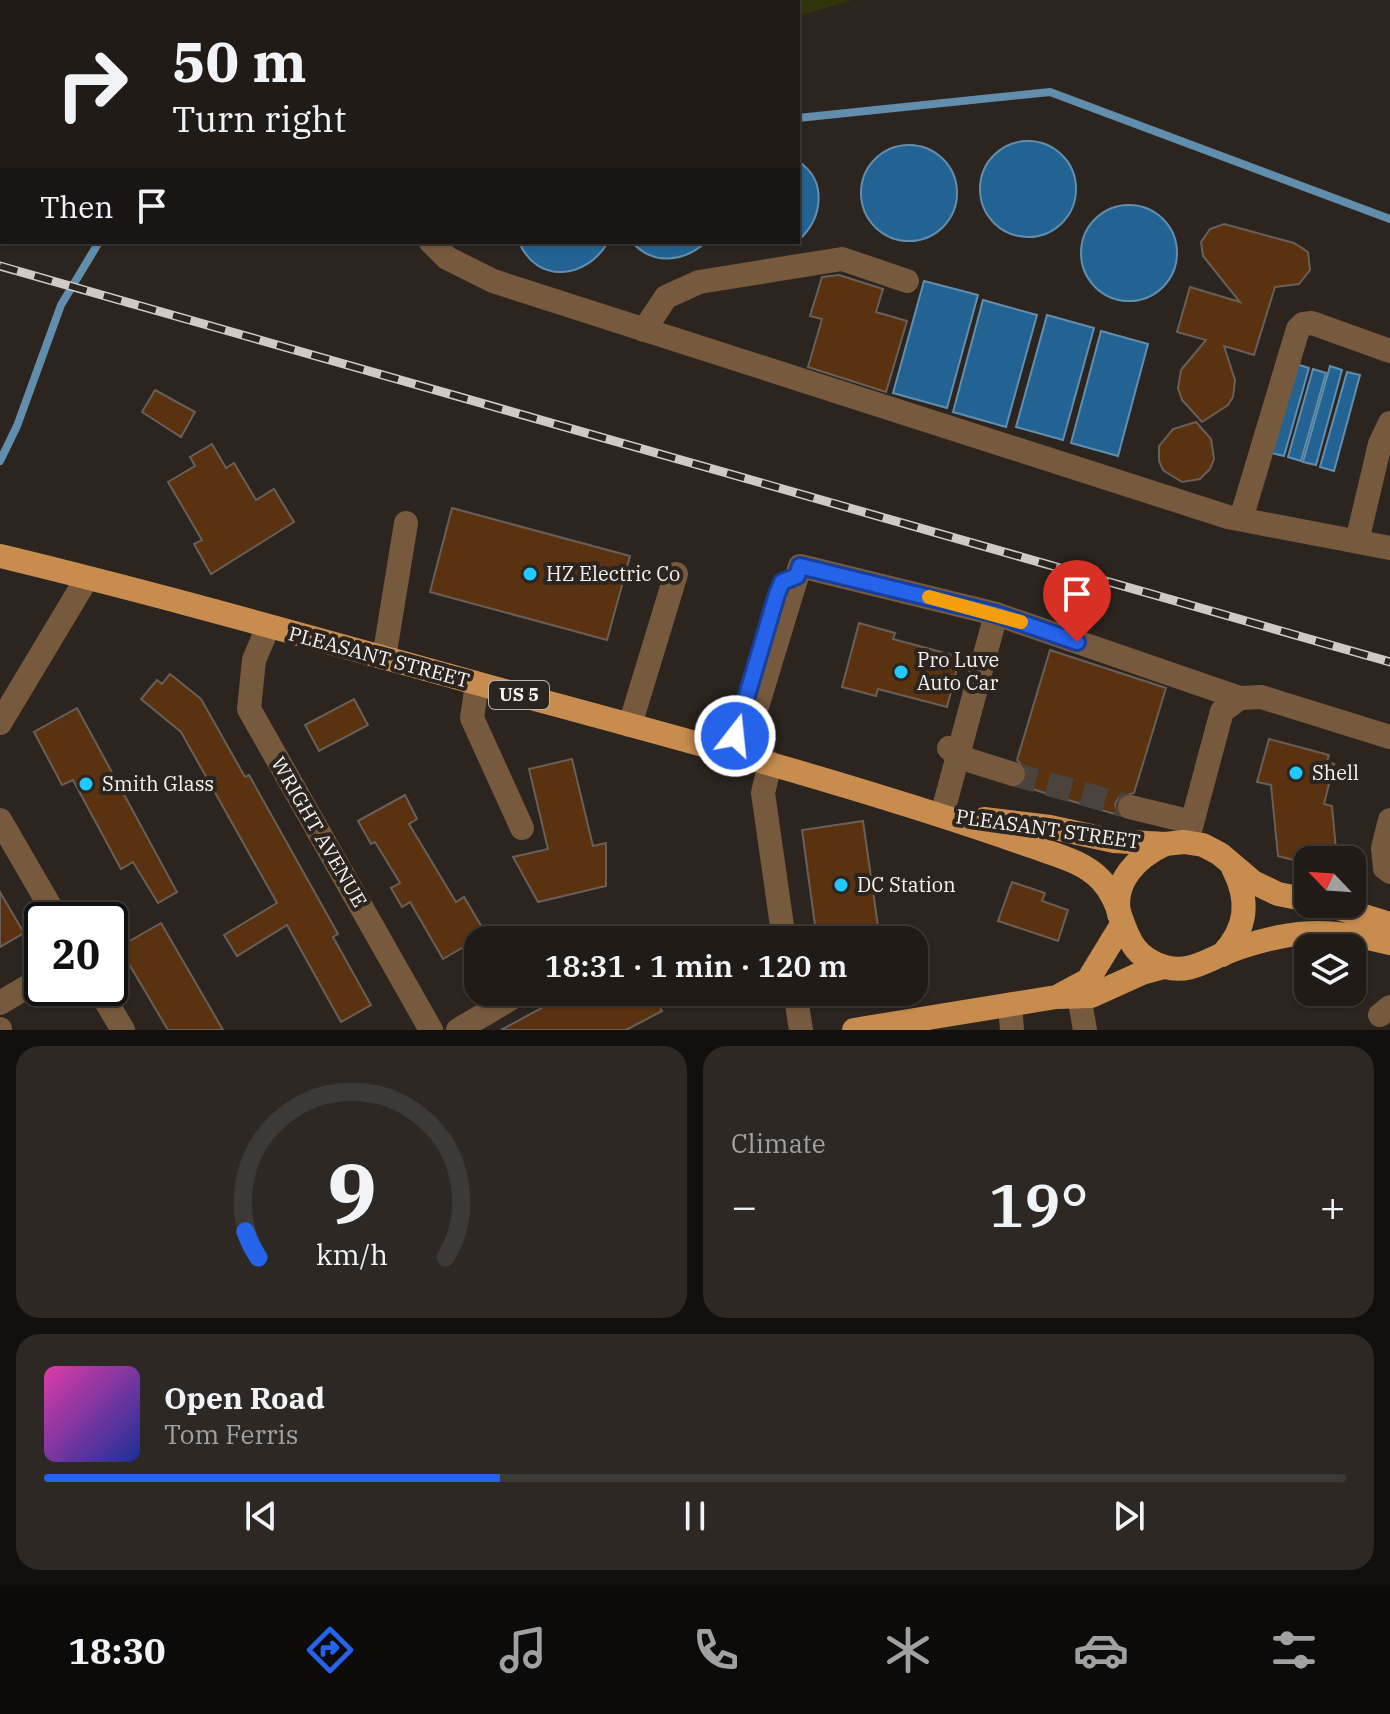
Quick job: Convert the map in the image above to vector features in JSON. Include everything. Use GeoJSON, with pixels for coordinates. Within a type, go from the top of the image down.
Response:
{"type":"FeatureCollection","features":[{"type":"Feature","properties":{"kind":"main road","name":"PLEASANT STREET"},"geometry":{"type":"LineString","coordinates":[[0,556],[770,763],[942,815],[1074,861],[1100,879],[1114,898],[1131,944],[1146,958],[1164,967]]}},
{"type":"Feature","properties":{"kind":"main road","name":"PLEASANT STREET"},"geometry":{"type":"LineString","coordinates":[[942,815],[1050,827],[1114,841],[1186,838]]}},
{"type":"Feature","properties":{"kind":"main road"},"geometry":{"type":"LineString","coordinates":[[1067,996],[1088,980],[1121,921],[1118,905],[1121,885],[1131,867],[1146,852],[1186,838],[1220,854],[1233,868],[1242,885],[1245,904],[1243,923],[1235,941],[1222,955]]}},
{"type":"Feature","properties":{"kind":"main road"},"geometry":{"type":"LineString","coordinates":[[1233,868],[1278,894],[1294,897]]}},
{"type":"Feature","properties":{"kind":"main road"},"geometry":{"type":"LineString","coordinates":[[1366,917],[1390,924]]}},
{"type":"Feature","properties":{"kind":"main road"},"geometry":{"type":"LineString","coordinates":[[854,1030],[1067,996],[1091,996],[1142,973],[1164,967],[1185,969],[1205,965],[1222,955],[1275,937],[1309,932],[1342,932],[1390,943]]}},
{"type":"Feature","properties":{"kind":"street"},"geometry":{"type":"LineString","coordinates":[[433,244],[447,258],[493,281],[644,330],[1241,519],[1390,548]]}},
{"type":"Feature","properties":{"kind":"street"},"geometry":{"type":"LineString","coordinates":[[644,330],[666,297],[699,282],[842,259],[907,281]]}},
{"type":"Feature","properties":{"kind":"street"},"geometry":{"type":"LineString","coordinates":[[1241,519],[1298,329],[1303,324],[1312,323],[1390,351]]}},
{"type":"Feature","properties":{"kind":"street"},"geometry":{"type":"LineString","coordinates":[[1357,541],[1380,444],[1390,423]]}},
{"type":"Feature","properties":{"kind":"street"},"geometry":{"type":"LineString","coordinates":[[384,658],[406,523]]}},
{"type":"Feature","properties":{"kind":"street"},"geometry":{"type":"LineString","coordinates":[[797,576],[800,566],[996,614],[1240,698],[1261,697],[1390,737]]}},
{"type":"Feature","properties":{"kind":"street"},"geometry":{"type":"LineString","coordinates":[[630,725],[676,574]]}},
{"type":"Feature","properties":{"kind":"street"},"geometry":{"type":"LineString","coordinates":[[736,754],[777,594],[782,582],[797,576],[960,616],[969,621],[976,629],[975,639],[947,742],[950,752],[959,757],[1013,774]]}},
{"type":"Feature","properties":{"kind":"street"},"geometry":{"type":"LineString","coordinates":[[0,723],[87,578]]}},
{"type":"Feature","properties":{"kind":"street"},"geometry":{"type":"LineString","coordinates":[[942,815],[996,614]]}},
{"type":"Feature","properties":{"kind":"street","name":"WRIGHT AVENUE"},"geometry":{"type":"LineString","coordinates":[[268,627],[254,660],[249,709],[431,1030]]}},
{"type":"Feature","properties":{"kind":"street"},"geometry":{"type":"LineString","coordinates":[[477,684],[472,718],[522,828]]}},
{"type":"Feature","properties":{"kind":"street"},"geometry":{"type":"LineString","coordinates":[[1130,807],[1186,838],[1222,711],[1240,698]]}},
{"type":"Feature","properties":{"kind":"street"},"geometry":{"type":"LineString","coordinates":[[770,763],[763,793],[782,926]]}},
{"type":"Feature","properties":{"kind":"street"},"geometry":{"type":"LineString","coordinates":[[0,820],[48,902]]}},
{"type":"Feature","properties":{"kind":"street"},"geometry":{"type":"LineString","coordinates":[[1390,820],[1383,848],[1385,868],[1390,872]]}},
{"type":"Feature","properties":{"kind":"street"},"geometry":{"type":"LineString","coordinates":[[0,1003],[24,989]]}},
{"type":"Feature","properties":{"kind":"street"},"geometry":{"type":"LineString","coordinates":[[1067,996],[1085,1030]]}},
{"type":"Feature","properties":{"kind":"street"},"geometry":{"type":"LineString","coordinates":[[1010,1005],[1012,1030]]}},
{"type":"Feature","properties":{"kind":"street"},"geometry":{"type":"LineString","coordinates":[[109,1006],[123,1030]]}},
{"type":"Feature","properties":{"kind":"street"},"geometry":{"type":"LineString","coordinates":[[458,1030],[498,1006]]}},
{"type":"Feature","properties":{"kind":"street"},"geometry":{"type":"LineString","coordinates":[[797,1006],[801,1030]]}},
{"type":"Feature","properties":{"kind":"green space"},"geometry":{"type":"Polygon","coordinates":[[[800,0],[853,0],[800,15],[800,0]]]}},
{"type":"Feature","properties":{"kind":"water"},"geometry":{"type":"Polygon","coordinates":[[[1028,141],[1046,145],[1062,155],[1072,171],[1076,189],[1072,207],[1062,223],[1046,233],[1028,237],[1010,233],[994,223],[984,207],[980,189],[984,171],[994,155],[1010,145],[1028,141]]]}},
{"type":"Feature","properties":{"kind":"water"},"geometry":{"type":"Polygon","coordinates":[[[909,145],[927,149],[943,159],[953,175],[957,193],[953,211],[943,227],[927,237],[909,241],[891,237],[875,227],[865,211],[861,193],[865,175],[875,159],[891,149],[909,145]]]}},
{"type":"Feature","properties":{"kind":"water"},"geometry":{"type":"Polygon","coordinates":[[[800,163],[814,179],[819,200],[813,222],[800,239],[800,163]]]}},
{"type":"Feature","properties":{"kind":"water"},"geometry":{"type":"Polygon","coordinates":[[[1129,205],[1147,209],[1163,219],[1173,235],[1177,253],[1173,271],[1163,287],[1147,297],[1129,301],[1111,297],[1095,287],[1085,271],[1081,253],[1085,235],[1095,219],[1111,209],[1129,205]]]}},
{"type":"Feature","properties":{"kind":"water"},"geometry":{"type":"Polygon","coordinates":[[[520,244],[606,244],[588,264],[562,272],[550,271],[527,256],[520,244]]]}},
{"type":"Feature","properties":{"kind":"water"},"geometry":{"type":"Polygon","coordinates":[[[634,244],[703,244],[688,254],[669,258],[659,258],[634,244]]]}},
{"type":"Feature","properties":{"kind":"water"},"geometry":{"type":"Polygon","coordinates":[[[924,281],[978,295],[947,408],[893,393],[924,281]]]}},
{"type":"Feature","properties":{"kind":"water"},"geometry":{"type":"Polygon","coordinates":[[[983,300],[1037,315],[1006,427],[953,412],[983,300]]]}},
{"type":"Feature","properties":{"kind":"water"},"geometry":{"type":"Polygon","coordinates":[[[1047,315],[1094,328],[1063,440],[1016,427],[1047,315]]]}},
{"type":"Feature","properties":{"kind":"water"},"geometry":{"type":"Polygon","coordinates":[[[1101,331],[1148,344],[1118,456],[1071,443],[1101,331]]]}},
{"type":"Feature","properties":{"kind":"water"},"geometry":{"type":"Polygon","coordinates":[[[1296,364],[1309,368],[1284,456],[1271,453],[1296,364]]]}},
{"type":"Feature","properties":{"kind":"water"},"geometry":{"type":"Polygon","coordinates":[[[1330,366],[1342,370],[1316,465],[1303,462],[1330,366]]]}},
{"type":"Feature","properties":{"kind":"water"},"geometry":{"type":"Polygon","coordinates":[[[1313,369],[1326,373],[1301,461],[1288,457],[1313,369]]]}},
{"type":"Feature","properties":{"kind":"water"},"geometry":{"type":"Polygon","coordinates":[[[1347,372],[1360,375],[1334,471],[1320,467],[1347,372]]]}},
{"type":"Feature","properties":{"kind":"building"},"geometry":{"type":"Polygon","coordinates":[[[1224,224],[1294,243],[1308,252],[1310,270],[1299,284],[1275,287],[1254,355],[1224,346],[1235,380],[1233,397],[1228,405],[1202,422],[1182,400],[1178,388],[1181,370],[1206,340],[1177,332],[1190,287],[1240,302],[1203,256],[1201,242],[1210,229],[1224,224]]]}},
{"type":"Feature","properties":{"kind":"building"},"geometry":{"type":"Polygon","coordinates":[[[839,275],[883,289],[876,312],[907,321],[886,392],[808,367],[822,319],[810,316],[822,277],[839,275]]]}},
{"type":"Feature","properties":{"kind":"building"},"geometry":{"type":"Polygon","coordinates":[[[155,390],[195,412],[181,437],[142,412],[155,390]]]}},
{"type":"Feature","properties":{"kind":"building"},"geometry":{"type":"Polygon","coordinates":[[[1196,422],[1211,439],[1214,459],[1210,469],[1200,479],[1182,482],[1163,470],[1159,461],[1159,446],[1173,429],[1196,422]]]}},
{"type":"Feature","properties":{"kind":"building"},"geometry":{"type":"Polygon","coordinates":[[[212,444],[226,468],[234,463],[256,500],[274,489],[294,522],[211,574],[194,544],[202,540],[168,482],[195,466],[190,457],[212,444]]]}},
{"type":"Feature","properties":{"kind":"building","name":"HZ Electric Co"},"geometry":{"type":"Polygon","coordinates":[[[452,508],[630,556],[607,640],[430,592],[452,508]]]}},
{"type":"Feature","properties":{"kind":"building","name":"Pro Luve Auto Car"},"geometry":{"type":"Polygon","coordinates":[[[859,623],[895,633],[893,639],[960,657],[947,707],[878,689],[876,696],[842,687],[859,623]]]}},
{"type":"Feature","properties":{"kind":"building"},"geometry":{"type":"Polygon","coordinates":[[[1050,650],[1166,688],[1134,793],[1119,797],[1115,804],[1118,815],[1022,786],[1028,772],[1017,760],[1050,650]]]}},
{"type":"Feature","properties":{"kind":"building"},"geometry":{"type":"Polygon","coordinates":[[[170,674],[201,699],[245,777],[249,775],[338,934],[333,937],[371,1005],[341,1022],[287,925],[237,956],[224,935],[277,903],[181,732],[141,699],[157,680],[162,684],[170,674]]]}},
{"type":"Feature","properties":{"kind":"building"},"geometry":{"type":"Polygon","coordinates":[[[354,699],[368,725],[319,751],[305,725],[354,699]]]}},
{"type":"Feature","properties":{"kind":"building"},"geometry":{"type":"Polygon","coordinates":[[[77,708],[177,892],[158,903],[133,862],[121,869],[73,780],[62,785],[34,732],[77,708]]]}},
{"type":"Feature","properties":{"kind":"building"},"geometry":{"type":"Polygon","coordinates":[[[1269,739],[1329,755],[1327,762],[1334,764],[1324,804],[1332,806],[1336,846],[1294,846],[1294,860],[1278,856],[1271,785],[1257,782],[1269,739]]]}},
{"type":"Feature","properties":{"kind":"building"},"geometry":{"type":"Polygon","coordinates":[[[572,759],[593,846],[606,843],[606,886],[538,902],[513,857],[548,849],[529,769],[572,759]]]}},
{"type":"Feature","properties":{"kind":"building"},"geometry":{"type":"Polygon","coordinates":[[[405,795],[417,819],[409,824],[456,902],[464,897],[481,926],[464,926],[464,947],[443,959],[410,902],[402,907],[391,888],[400,883],[358,821],[405,795]]]}},
{"type":"Feature","properties":{"kind":"building","name":"DC Station"},"geometry":{"type":"Polygon","coordinates":[[[863,821],[878,926],[815,926],[802,830],[863,821]]]}},
{"type":"Feature","properties":{"kind":"building"},"geometry":{"type":"Polygon","coordinates":[[[1012,882],[1045,893],[1042,901],[1068,910],[1058,941],[998,921],[1012,882]]]}},
{"type":"Feature","properties":{"kind":"building"},"geometry":{"type":"Polygon","coordinates":[[[0,892],[24,933],[0,947],[0,892]]]}},
{"type":"Feature","properties":{"kind":"building"},"geometry":{"type":"Polygon","coordinates":[[[161,923],[223,1030],[168,1030],[128,962],[128,942],[161,923]]]}},
{"type":"Feature","properties":{"kind":"building"},"geometry":{"type":"Polygon","coordinates":[[[545,1006],[660,1006],[662,1011],[626,1030],[501,1030],[545,1006]]]}},
{"type":"Feature","properties":{"kind":"waterway"},"geometry":{"type":"LineString","coordinates":[[800,118],[1050,92],[1390,219]]}},
{"type":"Feature","properties":{"kind":"waterway"},"geometry":{"type":"LineString","coordinates":[[0,461],[17,426],[61,305],[98,244]]}},
{"type":"Feature","properties":{"kind":"tunnel"},"geometry":{"type":"LineString","coordinates":[[1013,774],[1130,807]]}},
{"type":"Feature","properties":{"kind":"railway"},"geometry":{"type":"LineString","coordinates":[[0,266],[1390,662]]}},
{"type":"Feature","properties":{"kind":"slow traffic"},"geometry":{"type":"LineString","coordinates":[[929,597],[1021,622]]}},
{"type":"Feature","properties":{"kind":"place","name":"HZ Electric Co"},"geometry":{"type":"Point","coordinates":[530,574]}},
{"type":"Feature","properties":{"kind":"place","name":"Pro Luve Auto Car"},"geometry":{"type":"Point","coordinates":[901,672]}},
{"type":"Feature","properties":{"kind":"place","name":"Shell"},"geometry":{"type":"Point","coordinates":[1296,773]}},
{"type":"Feature","properties":{"kind":"place","name":"Smith Glass"},"geometry":{"type":"Point","coordinates":[86,784]}},
{"type":"Feature","properties":{"kind":"place","name":"DC Station"},"geometry":{"type":"Point","coordinates":[841,885]}},
{"type":"Feature","properties":{"kind":"route"},"geometry":{"type":"LineString","coordinates":[[735,736],[777,594],[782,582],[793,575],[797,576],[800,566],[996,614],[1077,642]]}}]}
